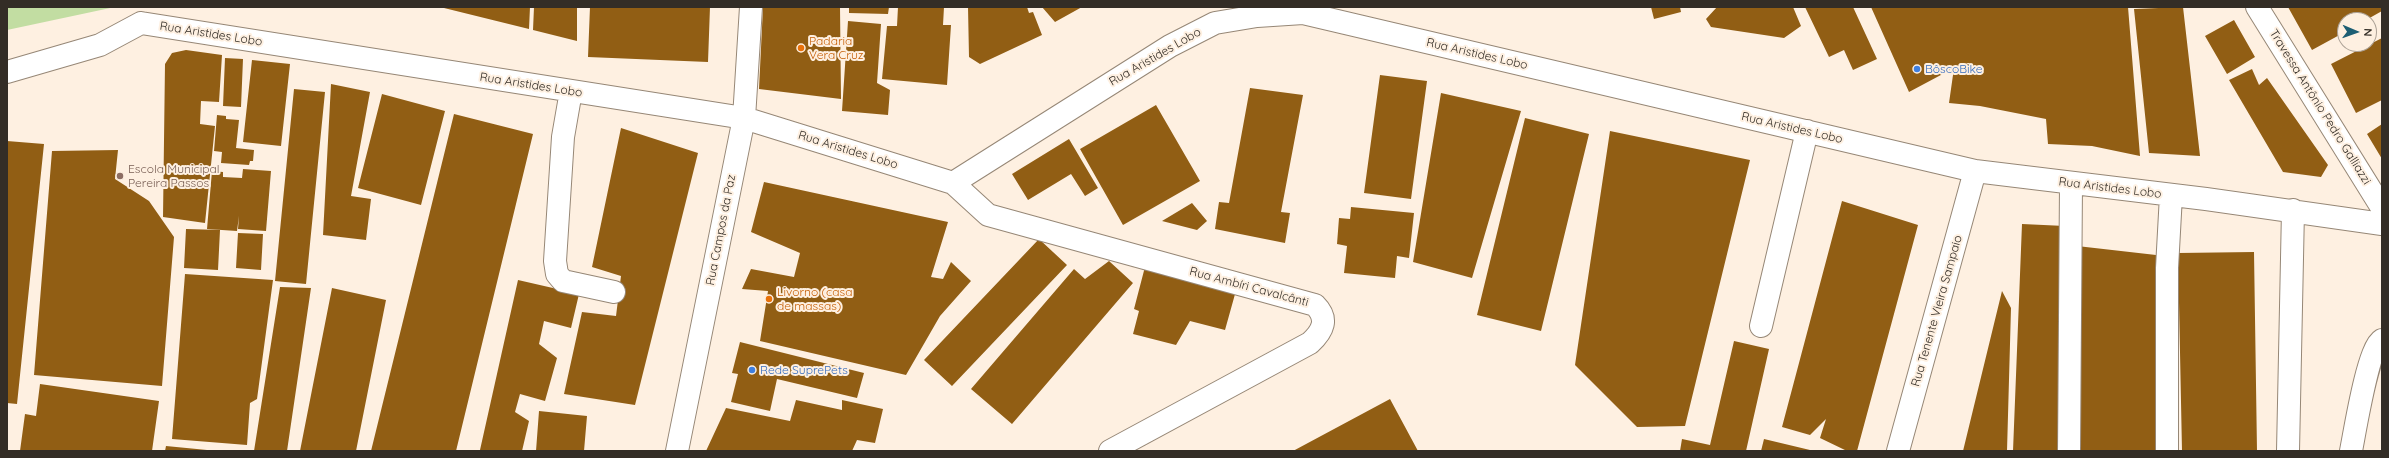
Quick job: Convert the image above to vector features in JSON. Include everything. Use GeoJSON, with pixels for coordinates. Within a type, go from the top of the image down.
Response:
{"type":"FeatureCollection","features":[{"type":"Feature","properties":{"kind":"street","name":"Rua Campos da Paz"},"geometry":{"type":"LineString","coordinates":[[677,451],[744,118],[751,7]]}},
{"type":"Feature","properties":{"kind":"street","name":"Travessa Antônio Pedro Galliazzi"},"geometry":{"type":"LineString","coordinates":[[2257,7],[2382,208]]}},
{"type":"Feature","properties":{"kind":"street","name":"Rua Aristides Lobo"},"geometry":{"type":"LineString","coordinates":[[142,15],[571,91],[744,118],[953,183],[1170,46],[1216,23],[1257,16],[1303,13],[1975,171],[2071,184],[2293,210],[2382,224]]}},
{"type":"Feature","properties":{"kind":"street"},"geometry":{"type":"LineString","coordinates":[[7,72],[100,45],[142,15]]}},
{"type":"Feature","properties":{"kind":"street"},"geometry":{"type":"LineString","coordinates":[[571,91],[563,138],[555,261],[557,274],[563,281],[614,292]]}},
{"type":"Feature","properties":{"kind":"street"},"geometry":{"type":"LineString","coordinates":[[1761,326],[1807,131]]}},
{"type":"Feature","properties":{"kind":"street","name":"Rua Tenente Vieira Sampaio"},"geometry":{"type":"LineString","coordinates":[[1898,451],[1975,171]]}},
{"type":"Feature","properties":{"kind":"street","name":"Rua Ambíri Cavalcânti"},"geometry":{"type":"LineString","coordinates":[[953,183],[988,215],[1315,305],[1321,311],[1324,318],[1323,328],[1310,343],[1110,451]]}},
{"type":"Feature","properties":{"kind":"street"},"geometry":{"type":"LineString","coordinates":[[2068,451],[2071,184]]}},
{"type":"Feature","properties":{"kind":"street"},"geometry":{"type":"LineString","coordinates":[[2167,451],[2167,268],[2171,195]]}},
{"type":"Feature","properties":{"kind":"street"},"geometry":{"type":"LineString","coordinates":[[2288,451],[2293,210]]}},
{"type":"Feature","properties":{"kind":"street"},"geometry":{"type":"LineString","coordinates":[[2351,451],[2370,361],[2378,342],[2382,340]]}},
{"type":"Feature","properties":{"kind":"green space"},"geometry":{"type":"Polygon","coordinates":[[[7,7],[115,7],[7,30],[7,7]]]}},
{"type":"Feature","properties":{"kind":"building"},"geometry":{"type":"Polygon","coordinates":[[[530,7],[529,29],[444,8],[530,7]]]}},
{"type":"Feature","properties":{"kind":"building"},"geometry":{"type":"Polygon","coordinates":[[[534,7],[577,7],[577,41],[533,30],[534,7]]]}},
{"type":"Feature","properties":{"kind":"building"},"geometry":{"type":"Polygon","coordinates":[[[590,7],[710,7],[708,62],[588,57],[590,7]]]}},
{"type":"Feature","properties":{"kind":"building","name":"Padaria Vera Cruz"},"geometry":{"type":"Polygon","coordinates":[[[763,7],[840,7],[841,99],[759,89],[763,7]]]}},
{"type":"Feature","properties":{"kind":"building"},"geometry":{"type":"Polygon","coordinates":[[[849,7],[889,7],[888,14],[849,13],[849,7]]]}},
{"type":"Feature","properties":{"kind":"building"},"geometry":{"type":"Polygon","coordinates":[[[898,7],[944,7],[943,25],[951,25],[947,85],[882,79],[887,26],[897,26],[898,7]]]}},
{"type":"Feature","properties":{"kind":"building"},"geometry":{"type":"Polygon","coordinates":[[[968,7],[1027,7],[1029,13],[1033,12],[1042,35],[980,64],[969,57],[968,7]]]}},
{"type":"Feature","properties":{"kind":"building"},"geometry":{"type":"Polygon","coordinates":[[[1042,7],[1082,7],[1055,22],[1042,7]]]}},
{"type":"Feature","properties":{"kind":"building"},"geometry":{"type":"Polygon","coordinates":[[[1651,7],[1680,7],[1681,12],[1654,19],[1651,7]]]}},
{"type":"Feature","properties":{"kind":"building"},"geometry":{"type":"Polygon","coordinates":[[[1717,7],[1793,7],[1801,26],[1784,38],[1711,27],[1706,19],[1717,7]]]}},
{"type":"Feature","properties":{"kind":"building"},"geometry":{"type":"Polygon","coordinates":[[[1805,7],[1853,7],[1877,59],[1853,70],[1844,50],[1829,57],[1805,7]]]}},
{"type":"Feature","properties":{"kind":"building"},"geometry":{"type":"Polygon","coordinates":[[[1871,7],[2128,7],[2140,156],[2092,146],[2048,144],[2046,119],[1980,106],[1949,103],[1954,68],[1909,92],[1871,7]]]}},
{"type":"Feature","properties":{"kind":"building"},"geometry":{"type":"Polygon","coordinates":[[[2183,7],[2200,156],[2149,153],[2134,9],[2183,7]]]}},
{"type":"Feature","properties":{"kind":"building"},"geometry":{"type":"Polygon","coordinates":[[[2288,7],[2382,7],[2382,11],[2377,14],[2377,12],[2337,12],[2337,36],[2312,50],[2288,7]]]}},
{"type":"Feature","properties":{"kind":"building"},"geometry":{"type":"Polygon","coordinates":[[[2234,20],[2255,57],[2227,74],[2205,36],[2234,20]]]}},
{"type":"Feature","properties":{"kind":"building"},"geometry":{"type":"Polygon","coordinates":[[[848,21],[881,24],[877,83],[890,90],[888,115],[842,111],[848,21]]]}},
{"type":"Feature","properties":{"kind":"building"},"geometry":{"type":"Polygon","coordinates":[[[2382,38],[2382,100],[2356,113],[2331,64],[2355,52],[2377,52],[2377,41],[2382,38]]]}},
{"type":"Feature","properties":{"kind":"building"},"geometry":{"type":"Polygon","coordinates":[[[186,50],[222,55],[219,102],[201,101],[200,124],[215,126],[205,223],[163,217],[165,64],[172,53],[186,50]]]}},
{"type":"Feature","properties":{"kind":"building"},"geometry":{"type":"Polygon","coordinates":[[[225,58],[243,59],[241,107],[223,106],[225,58]]]}},
{"type":"Feature","properties":{"kind":"building"},"geometry":{"type":"Polygon","coordinates":[[[252,60],[290,64],[281,146],[243,142],[252,60]]]}},
{"type":"Feature","properties":{"kind":"building"},"geometry":{"type":"Polygon","coordinates":[[[2252,69],[2259,85],[2267,78],[2328,165],[2321,177],[2283,172],[2229,80],[2252,69]]]}},
{"type":"Feature","properties":{"kind":"building"},"geometry":{"type":"Polygon","coordinates":[[[1380,75],[1427,81],[1411,199],[1364,193],[1380,75]]]}},
{"type":"Feature","properties":{"kind":"building"},"geometry":{"type":"Polygon","coordinates":[[[331,84],[370,92],[351,196],[371,199],[366,240],[323,235],[331,84]]]}},
{"type":"Feature","properties":{"kind":"building"},"geometry":{"type":"Polygon","coordinates":[[[1250,88],[1303,95],[1281,212],[1290,213],[1285,243],[1215,229],[1219,202],[1229,203],[1250,88]]]}},
{"type":"Feature","properties":{"kind":"building"},"geometry":{"type":"Polygon","coordinates":[[[294,89],[325,92],[306,284],[275,281],[294,89]]]}},
{"type":"Feature","properties":{"kind":"building"},"geometry":{"type":"Polygon","coordinates":[[[1441,93],[1521,111],[1472,278],[1413,262],[1441,93]]]}},
{"type":"Feature","properties":{"kind":"building"},"geometry":{"type":"Polygon","coordinates":[[[382,94],[445,111],[421,205],[358,188],[382,94]]]}},
{"type":"Feature","properties":{"kind":"building"},"geometry":{"type":"Polygon","coordinates":[[[1156,105],[1200,181],[1123,225],[1080,149],[1156,105]]]}},
{"type":"Feature","properties":{"kind":"building"},"geometry":{"type":"Polygon","coordinates":[[[454,114],[533,134],[456,451],[371,451],[454,114]]]}},
{"type":"Feature","properties":{"kind":"building"},"geometry":{"type":"Polygon","coordinates":[[[217,115],[226,116],[226,119],[239,120],[236,148],[254,150],[253,161],[250,161],[249,165],[221,163],[222,152],[214,151],[217,115]]]}},
{"type":"Feature","properties":{"kind":"building"},"geometry":{"type":"Polygon","coordinates":[[[1525,118],[1589,134],[1541,331],[1477,315],[1525,118]]]}},
{"type":"Feature","properties":{"kind":"building"},"geometry":{"type":"Polygon","coordinates":[[[2382,124],[2382,159],[2367,134],[2382,124]]]}},
{"type":"Feature","properties":{"kind":"building"},"geometry":{"type":"Polygon","coordinates":[[[621,128],[698,153],[635,405],[564,394],[582,312],[616,316],[621,276],[592,267],[621,128]]]}},
{"type":"Feature","properties":{"kind":"building"},"geometry":{"type":"Polygon","coordinates":[[[1610,131],[1750,160],[1685,426],[1637,427],[1575,365],[1610,131]]]}},
{"type":"Feature","properties":{"kind":"building"},"geometry":{"type":"Polygon","coordinates":[[[1069,139],[1098,188],[1085,196],[1071,174],[1028,200],[1012,174],[1069,139]]]}},
{"type":"Feature","properties":{"kind":"building"},"geometry":{"type":"Polygon","coordinates":[[[7,141],[44,144],[17,404],[7,403],[7,141]]]}},
{"type":"Feature","properties":{"kind":"building"},"geometry":{"type":"Polygon","coordinates":[[[118,150],[115,179],[149,201],[174,237],[162,386],[34,375],[52,151],[118,150]]]}},
{"type":"Feature","properties":{"kind":"building"},"geometry":{"type":"Polygon","coordinates":[[[243,169],[271,171],[266,231],[238,229],[239,216],[237,231],[207,229],[212,171],[223,172],[223,177],[242,178],[243,169]]]}},
{"type":"Feature","properties":{"kind":"building"},"geometry":{"type":"Polygon","coordinates":[[[764,182],[948,222],[931,277],[943,279],[951,262],[971,281],[940,316],[906,375],[760,341],[768,291],[742,289],[751,269],[794,277],[800,253],[751,232],[764,182]]]}},
{"type":"Feature","properties":{"kind":"building"},"geometry":{"type":"Polygon","coordinates":[[[1842,201],[1918,225],[1857,451],[1847,451],[1820,438],[1826,419],[1810,435],[1782,427],[1842,201]]]}},
{"type":"Feature","properties":{"kind":"building"},"geometry":{"type":"Polygon","coordinates":[[[1192,203],[1207,221],[1197,230],[1162,221],[1192,203]]]}},
{"type":"Feature","properties":{"kind":"building"},"geometry":{"type":"Polygon","coordinates":[[[1351,207],[1414,213],[1409,258],[1397,256],[1395,278],[1344,273],[1347,246],[1337,244],[1339,218],[1350,219],[1351,207]]]}},
{"type":"Feature","properties":{"kind":"building"},"geometry":{"type":"Polygon","coordinates":[[[2022,224],[2065,226],[2060,451],[2013,451],[2022,224]]]}},
{"type":"Feature","properties":{"kind":"building"},"geometry":{"type":"Polygon","coordinates":[[[186,229],[220,230],[218,270],[184,268],[186,229]]]}},
{"type":"Feature","properties":{"kind":"building"},"geometry":{"type":"Polygon","coordinates":[[[238,233],[263,234],[261,270],[236,268],[238,233]]]}},
{"type":"Feature","properties":{"kind":"building"},"geometry":{"type":"Polygon","coordinates":[[[1039,239],[1067,265],[952,386],[924,360],[1039,239]]]}},
{"type":"Feature","properties":{"kind":"building"},"geometry":{"type":"Polygon","coordinates":[[[2077,246],[2156,255],[2156,451],[2073,451],[2077,246]]]}},
{"type":"Feature","properties":{"kind":"building"},"geometry":{"type":"Polygon","coordinates":[[[2254,252],[2257,451],[2182,451],[2178,253],[2254,252]]]}},
{"type":"Feature","properties":{"kind":"building"},"geometry":{"type":"Polygon","coordinates":[[[1109,261],[1133,283],[1012,424],[971,389],[1074,269],[1085,279],[1109,261]]]}},
{"type":"Feature","properties":{"kind":"building"},"geometry":{"type":"Polygon","coordinates":[[[1146,263],[1237,287],[1225,330],[1190,321],[1176,345],[1133,334],[1139,311],[1134,309],[1146,263]]]}},
{"type":"Feature","properties":{"kind":"building"},"geometry":{"type":"Polygon","coordinates":[[[185,274],[273,280],[257,399],[250,403],[247,445],[172,439],[185,274]]]}},
{"type":"Feature","properties":{"kind":"building"},"geometry":{"type":"Polygon","coordinates":[[[518,280],[579,294],[571,328],[544,321],[539,344],[557,358],[545,401],[520,394],[515,412],[529,421],[522,451],[480,450],[518,280]]]}},
{"type":"Feature","properties":{"kind":"building"},"geometry":{"type":"Polygon","coordinates":[[[280,287],[311,288],[287,451],[254,451],[280,287]]]}},
{"type":"Feature","properties":{"kind":"building"},"geometry":{"type":"Polygon","coordinates":[[[332,288],[386,300],[356,451],[300,451],[332,288]]]}},
{"type":"Feature","properties":{"kind":"building"},"geometry":{"type":"Polygon","coordinates":[[[2002,291],[2011,308],[2007,451],[1963,451],[2002,291]]]}},
{"type":"Feature","properties":{"kind":"building"},"geometry":{"type":"Polygon","coordinates":[[[1734,341],[1769,349],[1746,451],[1680,451],[1682,439],[1710,445],[1734,341]]]}},
{"type":"Feature","properties":{"kind":"building"},"geometry":{"type":"Polygon","coordinates":[[[740,342],[864,373],[857,398],[777,379],[770,411],[731,402],[738,374],[732,373],[740,342]]]}},
{"type":"Feature","properties":{"kind":"building"},"geometry":{"type":"Polygon","coordinates":[[[40,384],[159,401],[152,451],[20,451],[25,414],[36,416],[40,384]]]}},
{"type":"Feature","properties":{"kind":"building"},"geometry":{"type":"Polygon","coordinates":[[[1390,399],[1418,451],[1293,451],[1390,399]]]}},
{"type":"Feature","properties":{"kind":"building"},"geometry":{"type":"Polygon","coordinates":[[[796,400],[842,410],[842,400],[883,409],[875,443],[857,440],[852,451],[706,451],[726,408],[790,421],[796,400]]]}},
{"type":"Feature","properties":{"kind":"building"},"geometry":{"type":"Polygon","coordinates":[[[539,411],[587,416],[584,451],[536,451],[539,411]]]}},
{"type":"Feature","properties":{"kind":"building"},"geometry":{"type":"Polygon","coordinates":[[[1764,439],[1810,450],[1810,451],[1761,451],[1764,439]]]}},
{"type":"Feature","properties":{"kind":"building"},"geometry":{"type":"Polygon","coordinates":[[[166,446],[207,450],[207,451],[165,451],[166,446]]]}},
{"type":"Feature","properties":{"kind":"place","name":"Padaria Vera Cruz"},"geometry":{"type":"Point","coordinates":[801,48]}},
{"type":"Feature","properties":{"kind":"place","name":"BôscoBike"},"geometry":{"type":"Point","coordinates":[1917,69]}},
{"type":"Feature","properties":{"kind":"place","name":"Escola Municipal Pereira Passos"},"geometry":{"type":"Point","coordinates":[120,176]}},
{"type":"Feature","properties":{"kind":"place","name":"Livorno (casa de massas)"},"geometry":{"type":"Point","coordinates":[769,299]}},
{"type":"Feature","properties":{"kind":"place","name":"Rede SuprePets"},"geometry":{"type":"Point","coordinates":[752,370]}}]}
